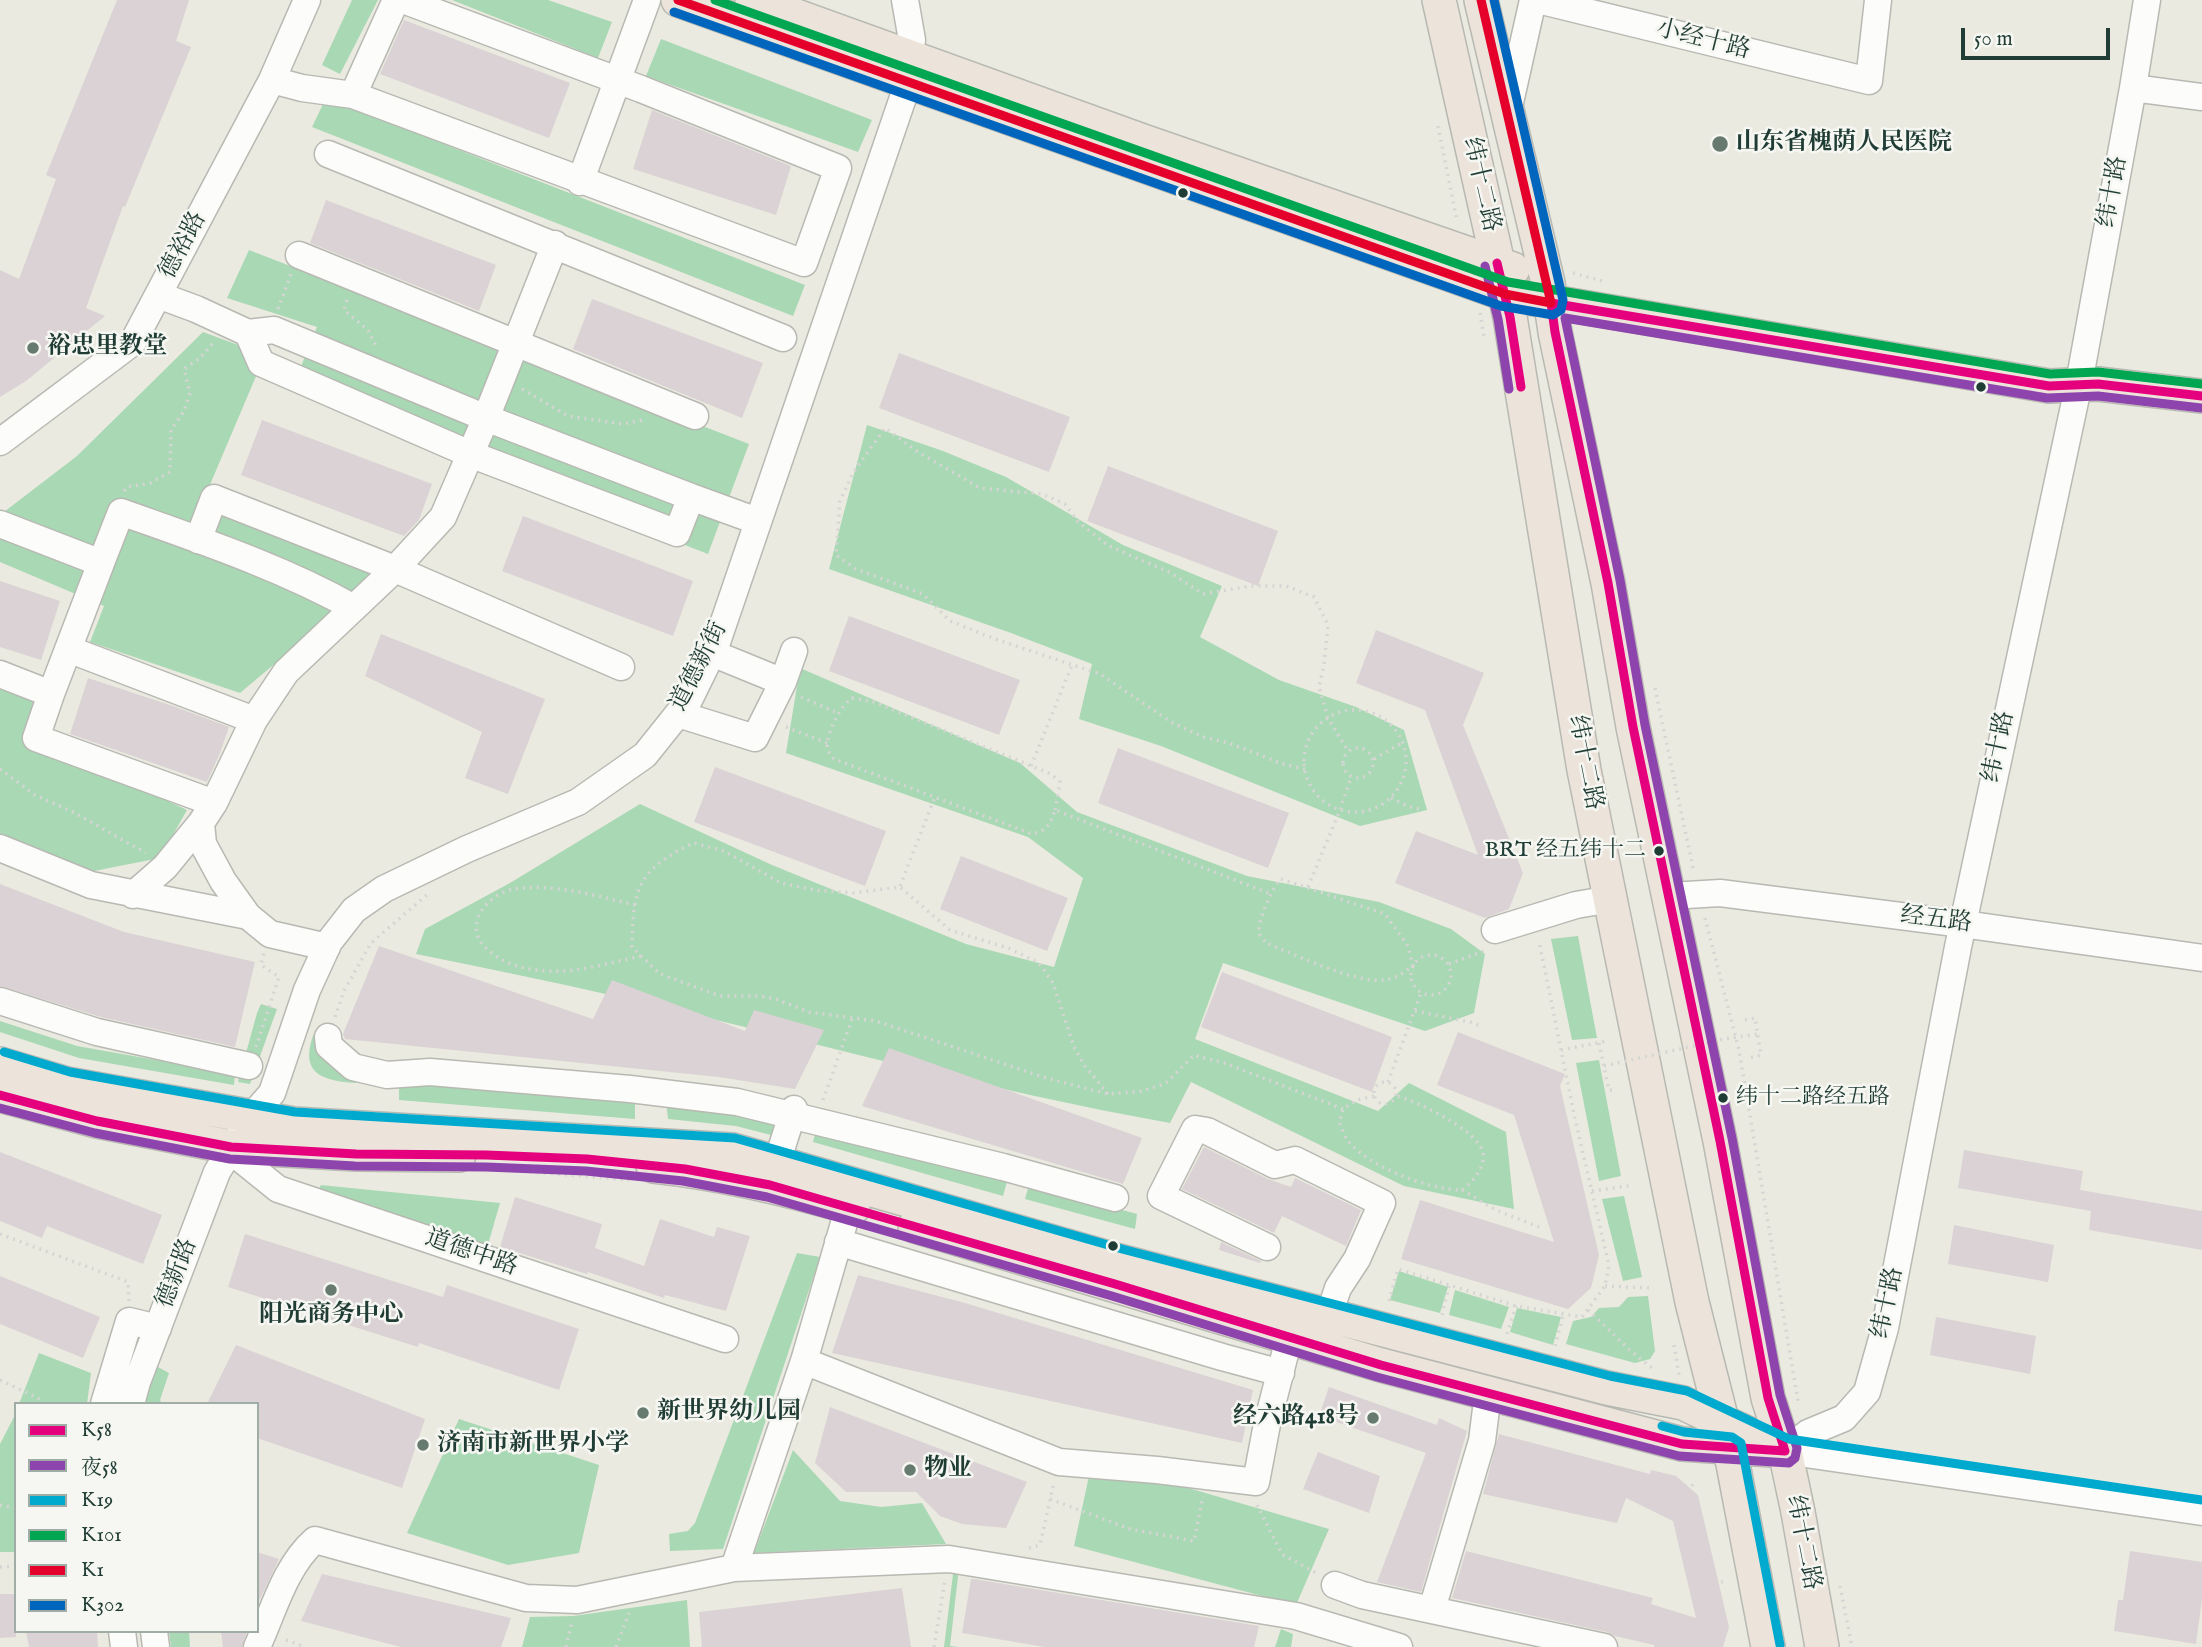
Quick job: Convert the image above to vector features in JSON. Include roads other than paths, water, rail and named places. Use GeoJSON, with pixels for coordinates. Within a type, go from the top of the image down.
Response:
{"type":"FeatureCollection","features":[{"type":"Feature","properties":{"kind":"main road"},"geometry":{"type":"LineString","coordinates":[[678,0],[908,70],[1501,278],[1560,286],[2049,386],[2079,383],[2202,396]]}},
{"type":"Feature","properties":{"kind":"main road"},"geometry":{"type":"LineString","coordinates":[[752,0],[908,70]]}},
{"type":"Feature","properties":{"kind":"main road","name":"纬十二路"},"geometry":{"type":"LineString","coordinates":[[1439,0],[1501,278],[1579,739],[1692,1302],[1726,1435],[1768,1647]]}},
{"type":"Feature","properties":{"kind":"main road","name":"纬十二路"},"geometry":{"type":"LineString","coordinates":[[1481,0],[1508,113],[1560,286],[1555,332],[1608,583],[1633,727],[1684,894],[1697,1038],[1720,1141],[1768,1398],[1796,1442],[1822,1647]]}},
{"type":"Feature","properties":{"kind":"main road"},"geometry":{"type":"LineString","coordinates":[[0,1064],[67,1084],[294,1124],[733,1150],[1119,1261],[1607,1388],[1683,1403],[1726,1435]]}},
{"type":"Feature","properties":{"kind":"main road"},"geometry":{"type":"LineString","coordinates":[[0,1095],[97,1121],[232,1147],[356,1154],[587,1159],[685,1169],[770,1185],[849,1206],[1381,1365],[1682,1444],[1726,1435],[1796,1442]]}},
{"type":"Feature","properties":{"kind":"street","name":"德裕路"},"geometry":{"type":"LineString","coordinates":[[0,442],[133,342],[272,80],[307,0]]}},
{"type":"Feature","properties":{"kind":"street"},"geometry":{"type":"LineString","coordinates":[[353,95],[396,0]]}},
{"type":"Feature","properties":{"kind":"street"},"geometry":{"type":"LineString","coordinates":[[272,80],[302,88],[353,95],[804,263],[838,168],[617,80],[403,0]]}},
{"type":"Feature","properties":{"kind":"street"},"geometry":{"type":"LineString","coordinates":[[580,181],[647,0]]}},
{"type":"Feature","properties":{"kind":"street","name":"道德新街"},"geometry":{"type":"LineString","coordinates":[[232,1147],[251,1117],[272,1093],[307,990],[327,947],[354,910],[384,889],[467,849],[578,802],[645,755],[689,701],[712,653],[908,70],[912,40],[905,0]]}},
{"type":"Feature","properties":{"kind":"street"},"geometry":{"type":"LineString","coordinates":[[1508,113],[1535,0]]}},
{"type":"Feature","properties":{"kind":"street","name":"小经十路"},"geometry":{"type":"LineString","coordinates":[[1535,0],[1869,81],[1878,0]]}},
{"type":"Feature","properties":{"kind":"street","name":"纬十路"},"geometry":{"type":"LineString","coordinates":[[1796,1442],[1844,1418],[1867,1392],[1885,1328],[1963,924],[2079,383],[2147,0]]}},
{"type":"Feature","properties":{"kind":"street"},"geometry":{"type":"LineString","coordinates":[[2133,88],[2202,97]]}},
{"type":"Feature","properties":{"kind":"street"},"geometry":{"type":"LineString","coordinates":[[328,154],[783,338]]}},
{"type":"Feature","properties":{"kind":"street"},"geometry":{"type":"LineString","coordinates":[[133,895],[165,867],[208,813],[254,720],[286,672],[395,569],[443,517],[486,418],[555,244]]}},
{"type":"Feature","properties":{"kind":"street"},"geometry":{"type":"LineString","coordinates":[[299,255],[695,416]]}},
{"type":"Feature","properties":{"kind":"street"},"geometry":{"type":"LineString","coordinates":[[158,295],[249,330],[274,330],[486,418],[757,521]]}},
{"type":"Feature","properties":{"kind":"street"},"geometry":{"type":"LineString","coordinates":[[249,330],[261,363],[470,454],[677,533],[691,497]]}},
{"type":"Feature","properties":{"kind":"street"},"geometry":{"type":"LineString","coordinates":[[198,540],[214,498],[395,569],[621,667]]}},
{"type":"Feature","properties":{"kind":"street"},"geometry":{"type":"LineString","coordinates":[[208,813],[36,738],[121,512],[320,589],[354,608]]}},
{"type":"Feature","properties":{"kind":"street"},"geometry":{"type":"LineString","coordinates":[[0,524],[101,563]]}},
{"type":"Feature","properties":{"kind":"street"},"geometry":{"type":"LineString","coordinates":[[68,649],[254,720]]}},
{"type":"Feature","properties":{"kind":"street"},"geometry":{"type":"LineString","coordinates":[[678,713],[755,738],[794,651]]}},
{"type":"Feature","properties":{"kind":"street"},"geometry":{"type":"LineString","coordinates":[[712,653],[781,685]]}},
{"type":"Feature","properties":{"kind":"street"},"geometry":{"type":"LineString","coordinates":[[0,674],[51,694]]}},
{"type":"Feature","properties":{"kind":"street"},"geometry":{"type":"LineString","coordinates":[[208,813],[203,844],[223,881],[248,916],[270,934],[327,947]]}},
{"type":"Feature","properties":{"kind":"street"},"geometry":{"type":"LineString","coordinates":[[0,848],[92,885],[248,916]]}},
{"type":"Feature","properties":{"kind":"street","name":"经五路"},"geometry":{"type":"LineString","coordinates":[[1684,894],[1720,893],[2202,958]]}},
{"type":"Feature","properties":{"kind":"street"},"geometry":{"type":"LineString","coordinates":[[1495,930],[1576,905],[1611,899]]}},
{"type":"Feature","properties":{"kind":"street"},"geometry":{"type":"LineString","coordinates":[[0,1001],[97,1032],[249,1066]]}},
{"type":"Feature","properties":{"kind":"street"},"geometry":{"type":"LineString","coordinates":[[328,1037],[329,1046],[353,1066],[387,1075],[430,1072],[630,1089],[737,1102],[800,1115],[1115,1198]]}},
{"type":"Feature","properties":{"kind":"street"},"geometry":{"type":"LineString","coordinates":[[777,1163],[800,1115]]}},
{"type":"Feature","properties":{"kind":"street"},"geometry":{"type":"LineString","coordinates":[[1267,1247],[1161,1196],[1195,1129],[1207,1131],[1275,1165],[1295,1160],[1382,1203],[1357,1259],[1338,1288],[1329,1315]]}},
{"type":"Feature","properties":{"kind":"street","name":"德新路"},"geometry":{"type":"LineString","coordinates":[[131,1402],[136,1382],[217,1172],[232,1147]]}},
{"type":"Feature","properties":{"kind":"street","name":"道德中路"},"geometry":{"type":"LineString","coordinates":[[232,1147],[242,1160],[278,1189],[724,1339]]}},
{"type":"Feature","properties":{"kind":"street"},"geometry":{"type":"LineString","coordinates":[[734,1568],[804,1361],[849,1206]]}},
{"type":"Feature","properties":{"kind":"street"},"geometry":{"type":"LineString","coordinates":[[838,1242],[1281,1373]]}},
{"type":"Feature","properties":{"kind":"street"},"geometry":{"type":"LineString","coordinates":[[105,1402],[129,1321],[158,1328]]}},
{"type":"Feature","properties":{"kind":"street"},"geometry":{"type":"LineString","coordinates":[[804,1361],[1059,1462],[1256,1482],[1287,1336]]}},
{"type":"Feature","properties":{"kind":"street"},"geometry":{"type":"LineString","coordinates":[[1432,1609],[1482,1441],[1488,1393]]}},
{"type":"Feature","properties":{"kind":"street"},"geometry":{"type":"LineString","coordinates":[[1796,1442],[2202,1512]]}},
{"type":"Feature","properties":{"kind":"street"},"geometry":{"type":"LineString","coordinates":[[257,1647],[285,1583],[303,1550],[315,1540],[526,1598],[577,1600],[734,1568],[949,1559],[1296,1616],[1399,1647]]}},
{"type":"Feature","properties":{"kind":"street"},"geometry":{"type":"LineString","coordinates":[[1335,1585],[1362,1595],[1604,1647]]}},
{"type":"Feature","properties":{"kind":"place","name":"山东省槐荫人民医院"},"geometry":{"type":"Point","coordinates":[1720,144]}},
{"type":"Feature","properties":{"kind":"place","name":"裕忠里教堂"},"geometry":{"type":"Point","coordinates":[33,348]}},
{"type":"Feature","properties":{"kind":"place","name":"BRT 经五纬十二"},"geometry":{"type":"Point","coordinates":[1659,851]}},
{"type":"Feature","properties":{"kind":"place","name":"纬十二路经五路"},"geometry":{"type":"Point","coordinates":[1723,1098]}},
{"type":"Feature","properties":{"kind":"place","name":"阳光商务中心"},"geometry":{"type":"Point","coordinates":[331,1290]}},
{"type":"Feature","properties":{"kind":"place","name":"新世界幼儿园"},"geometry":{"type":"Point","coordinates":[643,1413]}},
{"type":"Feature","properties":{"kind":"place","name":"经六路418号"},"geometry":{"type":"Point","coordinates":[1373,1418]}},
{"type":"Feature","properties":{"kind":"place","name":"济南市新世界小学"},"geometry":{"type":"Point","coordinates":[423,1445]}},
{"type":"Feature","properties":{"kind":"place","name":"物业"},"geometry":{"type":"Point","coordinates":[910,1470]}}]}
